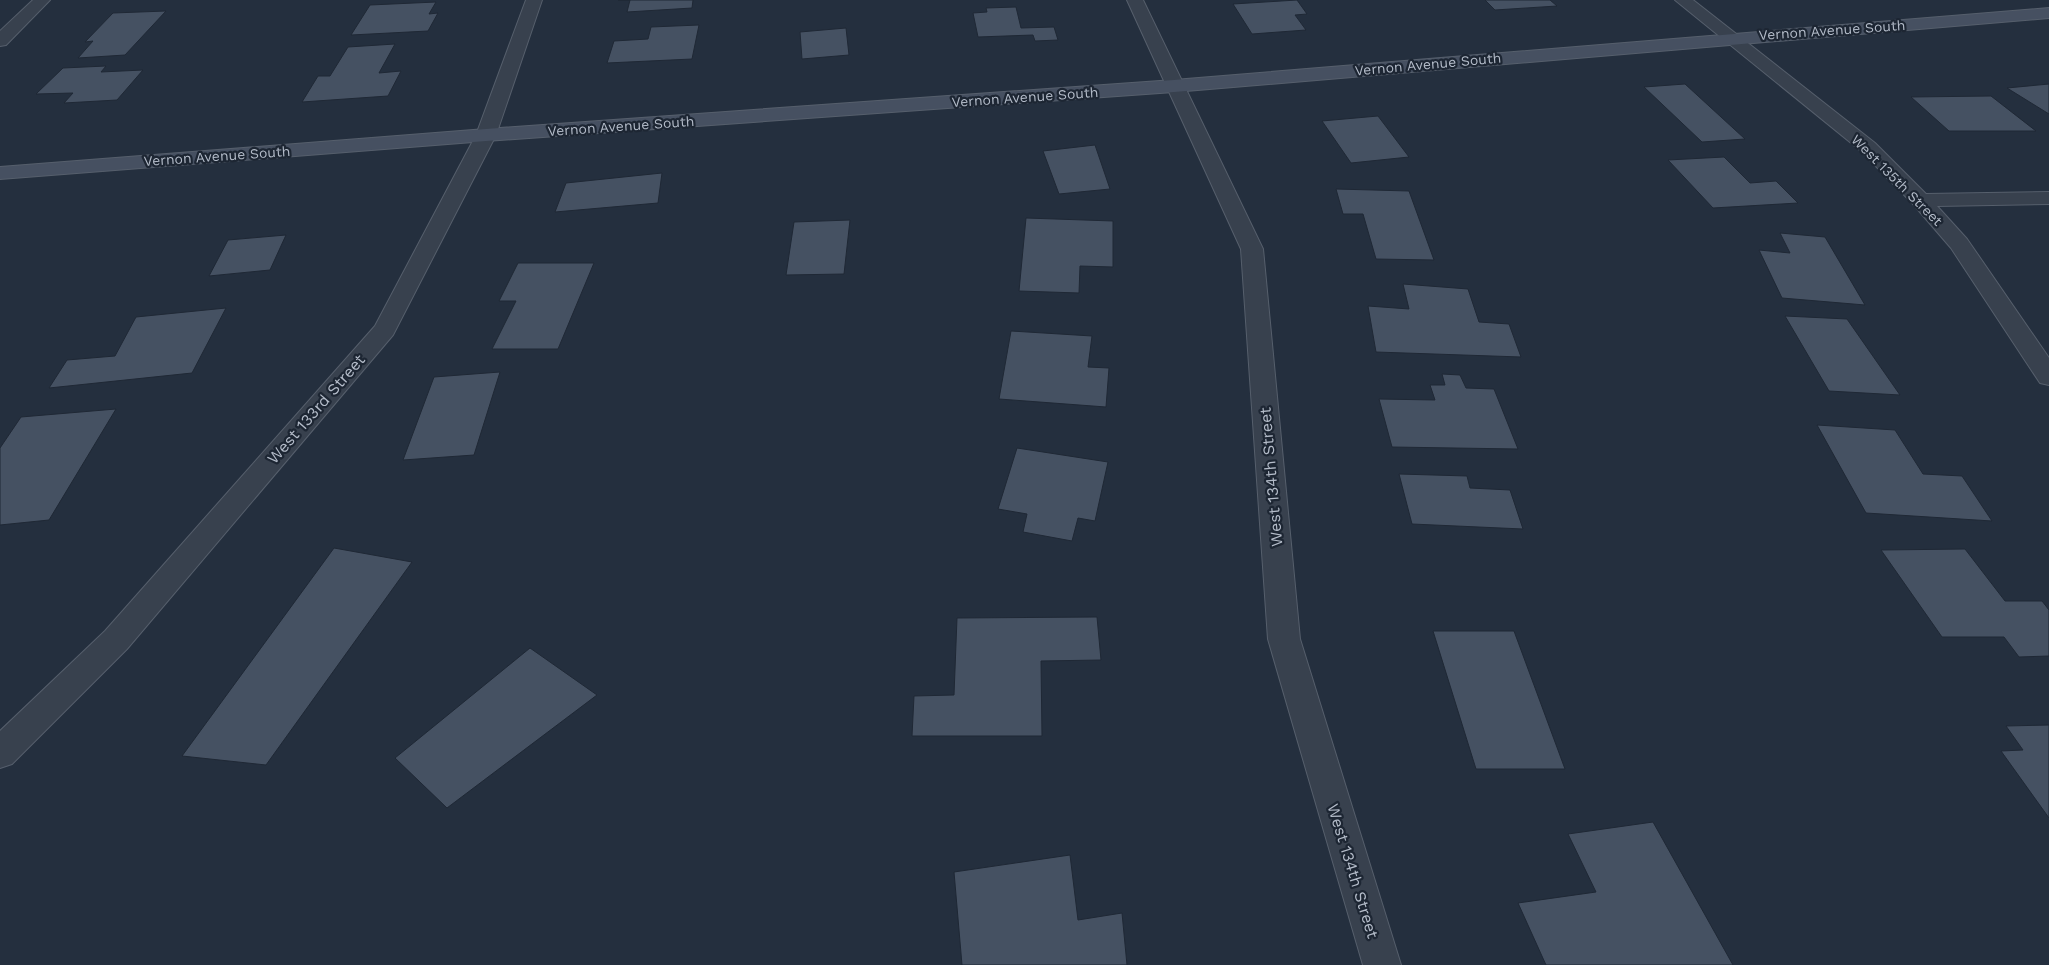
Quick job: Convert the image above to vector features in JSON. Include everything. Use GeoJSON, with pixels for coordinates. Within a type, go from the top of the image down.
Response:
{"type":"FeatureCollection","features":[{"type":"Feature","properties":{"kind":"street"},"geometry":{"type":"LineString","coordinates":[[0,40],[42,0]]}},
{"type":"Feature","properties":{"kind":"street","name":"West 133rd Street"},"geometry":{"type":"LineString","coordinates":[[0,753],[116,640],[385,330],[486,135],[534,0]]}},
{"type":"Feature","properties":{"kind":"street","name":"West 134th Street"},"geometry":{"type":"LineString","coordinates":[[1135,0],[1252,249],[1284,639],[1382,965]]}},
{"type":"Feature","properties":{"kind":"street","name":"West 135th Street"},"geometry":{"type":"LineString","coordinates":[[1683,0],[1868,147],[1920,200],[1959,244],[2049,377]]}},
{"type":"Feature","properties":{"kind":"street","name":"Vernon Avenue South"},"geometry":{"type":"LineString","coordinates":[[0,173],[486,135],[1174,86],[1730,38],[2049,13]]}},
{"type":"Feature","properties":{"kind":"street"},"geometry":{"type":"LineString","coordinates":[[1920,200],[2049,198]]}},
{"type":"Feature","properties":{"kind":"building"},"geometry":{"type":"Polygon","coordinates":[[[630,0],[693,0],[692,8],[627,12],[630,0]]]}},
{"type":"Feature","properties":{"kind":"building"},"geometry":{"type":"Polygon","coordinates":[[[1297,0],[1307,14],[1295,15],[1306,30],[1252,34],[1233,4],[1297,0]]]}},
{"type":"Feature","properties":{"kind":"building"},"geometry":{"type":"Polygon","coordinates":[[[1485,0],[1550,0],[1557,6],[1495,10],[1485,0]]]}},
{"type":"Feature","properties":{"kind":"building"},"geometry":{"type":"Polygon","coordinates":[[[436,2],[429,14],[438,13],[428,31],[351,35],[370,5],[436,2]]]}},
{"type":"Feature","properties":{"kind":"building"},"geometry":{"type":"Polygon","coordinates":[[[1016,7],[1021,28],[1054,27],[1058,40],[1035,41],[1033,35],[978,37],[973,13],[987,12],[986,8],[1016,7]]]}},
{"type":"Feature","properties":{"kind":"building"},"geometry":{"type":"Polygon","coordinates":[[[166,11],[125,55],[78,58],[93,41],[85,42],[113,13],[166,11]]]}},
{"type":"Feature","properties":{"kind":"building"},"geometry":{"type":"Polygon","coordinates":[[[699,25],[692,59],[607,63],[614,41],[648,39],[651,27],[699,25]]]}},
{"type":"Feature","properties":{"kind":"building"},"geometry":{"type":"Polygon","coordinates":[[[846,28],[849,55],[802,59],[800,32],[846,28]]]}},
{"type":"Feature","properties":{"kind":"building"},"geometry":{"type":"Polygon","coordinates":[[[395,44],[379,73],[401,71],[388,96],[302,102],[318,76],[330,76],[348,47],[395,44]]]}},
{"type":"Feature","properties":{"kind":"building"},"geometry":{"type":"Polygon","coordinates":[[[106,66],[101,72],[143,70],[117,100],[64,103],[73,93],[36,94],[63,68],[106,66]]]}},
{"type":"Feature","properties":{"kind":"building"},"geometry":{"type":"Polygon","coordinates":[[[1685,84],[1745,139],[1702,142],[1644,87],[1685,84]]]}},
{"type":"Feature","properties":{"kind":"building"},"geometry":{"type":"Polygon","coordinates":[[[2049,84],[2049,114],[2007,88],[2049,84]]]}},
{"type":"Feature","properties":{"kind":"building"},"geometry":{"type":"Polygon","coordinates":[[[1991,96],[2036,131],[1949,131],[1911,97],[1991,96]]]}},
{"type":"Feature","properties":{"kind":"building"},"geometry":{"type":"Polygon","coordinates":[[[1378,116],[1409,157],[1351,163],[1322,121],[1378,116]]]}},
{"type":"Feature","properties":{"kind":"building"},"geometry":{"type":"Polygon","coordinates":[[[1095,145],[1110,189],[1059,194],[1043,151],[1095,145]]]}},
{"type":"Feature","properties":{"kind":"building"},"geometry":{"type":"Polygon","coordinates":[[[1724,157],[1750,183],[1776,181],[1798,203],[1713,208],[1668,160],[1724,157]]]}},
{"type":"Feature","properties":{"kind":"building"},"geometry":{"type":"Polygon","coordinates":[[[662,173],[658,203],[555,212],[566,183],[662,173]]]}},
{"type":"Feature","properties":{"kind":"building"},"geometry":{"type":"Polygon","coordinates":[[[1336,189],[1409,191],[1434,260],[1376,259],[1363,214],[1343,214],[1336,189]]]}},
{"type":"Feature","properties":{"kind":"building"},"geometry":{"type":"Polygon","coordinates":[[[1026,218],[1113,221],[1113,267],[1080,266],[1079,293],[1019,291],[1026,218]]]}},
{"type":"Feature","properties":{"kind":"building"},"geometry":{"type":"Polygon","coordinates":[[[850,220],[844,274],[786,275],[794,222],[850,220]]]}},
{"type":"Feature","properties":{"kind":"building"},"geometry":{"type":"Polygon","coordinates":[[[1780,233],[1825,237],[1865,305],[1782,298],[1759,250],[1790,253],[1780,233]]]}},
{"type":"Feature","properties":{"kind":"building"},"geometry":{"type":"Polygon","coordinates":[[[286,235],[270,270],[209,276],[228,240],[286,235]]]}},
{"type":"Feature","properties":{"kind":"building"},"geometry":{"type":"Polygon","coordinates":[[[518,263],[594,263],[558,349],[492,349],[516,301],[499,301],[518,263]]]}},
{"type":"Feature","properties":{"kind":"building"},"geometry":{"type":"Polygon","coordinates":[[[1403,284],[1468,289],[1479,322],[1509,324],[1521,357],[1376,352],[1368,306],[1409,309],[1403,284]]]}},
{"type":"Feature","properties":{"kind":"building"},"geometry":{"type":"Polygon","coordinates":[[[226,308],[192,373],[49,388],[67,360],[115,356],[136,317],[226,308]]]}},
{"type":"Feature","properties":{"kind":"building"},"geometry":{"type":"Polygon","coordinates":[[[1785,316],[1847,319],[1900,395],[1829,391],[1785,316]]]}},
{"type":"Feature","properties":{"kind":"building"},"geometry":{"type":"Polygon","coordinates":[[[1011,331],[1092,336],[1088,367],[1109,368],[1106,407],[999,399],[1011,331]]]}},
{"type":"Feature","properties":{"kind":"building"},"geometry":{"type":"Polygon","coordinates":[[[500,372],[474,455],[403,460],[434,377],[500,372]]]}},
{"type":"Feature","properties":{"kind":"building"},"geometry":{"type":"Polygon","coordinates":[[[1442,374],[1460,375],[1466,388],[1494,389],[1518,449],[1392,447],[1379,399],[1435,400],[1430,385],[1445,385],[1442,374]]]}},
{"type":"Feature","properties":{"kind":"building"},"geometry":{"type":"Polygon","coordinates":[[[116,409],[49,520],[0,525],[0,448],[21,417],[116,409]]]}},
{"type":"Feature","properties":{"kind":"building"},"geometry":{"type":"Polygon","coordinates":[[[1817,425],[1895,430],[1923,474],[1962,476],[1992,521],[1866,513],[1817,425]]]}},
{"type":"Feature","properties":{"kind":"building"},"geometry":{"type":"Polygon","coordinates":[[[1017,448],[1108,462],[1095,521],[1078,518],[1072,541],[1023,532],[1027,514],[998,509],[1017,448]]]}},
{"type":"Feature","properties":{"kind":"building"},"geometry":{"type":"Polygon","coordinates":[[[1399,474],[1467,476],[1470,488],[1510,490],[1523,529],[1412,524],[1399,474]]]}},
{"type":"Feature","properties":{"kind":"building"},"geometry":{"type":"Polygon","coordinates":[[[334,548],[412,562],[266,765],[182,756],[334,548]]]}},
{"type":"Feature","properties":{"kind":"building"},"geometry":{"type":"Polygon","coordinates":[[[1965,549],[2005,601],[2042,601],[2049,610],[2049,656],[2019,657],[2004,637],[1942,637],[1881,550],[1965,549]]]}},
{"type":"Feature","properties":{"kind":"building"},"geometry":{"type":"Polygon","coordinates":[[[1097,617],[1101,660],[1041,661],[1042,736],[912,736],[914,696],[954,695],[957,618],[1097,617]]]}},
{"type":"Feature","properties":{"kind":"building"},"geometry":{"type":"Polygon","coordinates":[[[1433,631],[1514,631],[1565,769],[1476,769],[1433,631]]]}},
{"type":"Feature","properties":{"kind":"building"},"geometry":{"type":"Polygon","coordinates":[[[530,648],[597,695],[447,808],[395,758],[530,648]]]}},
{"type":"Feature","properties":{"kind":"building"},"geometry":{"type":"Polygon","coordinates":[[[2049,725],[2049,818],[2001,751],[2023,750],[2006,726],[2049,725]]]}},
{"type":"Feature","properties":{"kind":"building"},"geometry":{"type":"Polygon","coordinates":[[[1653,822],[1733,965],[1546,965],[1518,903],[1596,892],[1568,834],[1653,822]]]}},
{"type":"Feature","properties":{"kind":"building"},"geometry":{"type":"Polygon","coordinates":[[[1070,855],[1078,920],[1122,913],[1127,965],[962,965],[954,872],[1070,855]]]}}]}
